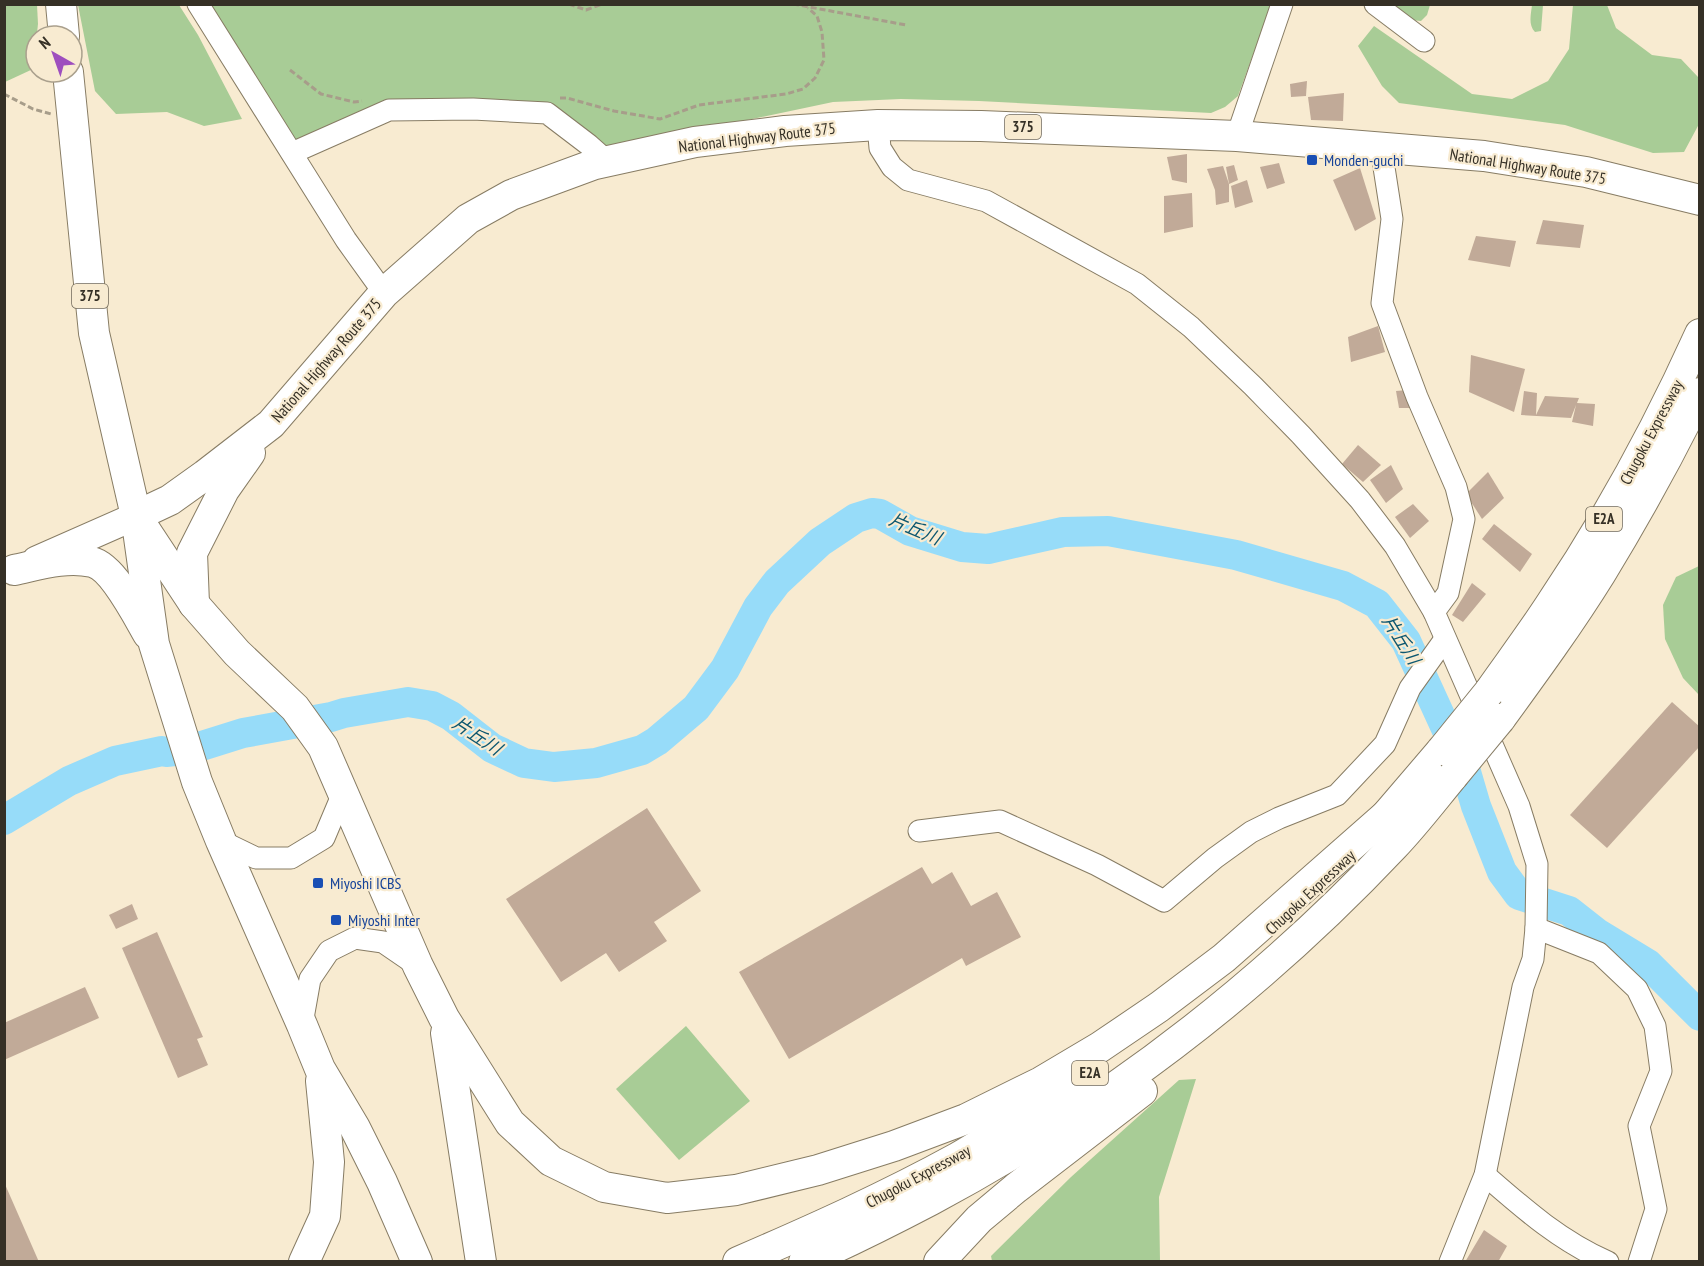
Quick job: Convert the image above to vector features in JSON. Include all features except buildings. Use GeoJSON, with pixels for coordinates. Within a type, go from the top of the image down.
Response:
{"type":"FeatureCollection","features":[{"type":"Feature","properties":{"kind":"highway"},"geometry":{"type":"LineString","coordinates":[[61,4],[63,24]]}},
{"type":"Feature","properties":{"kind":"highway","name":"375"},"geometry":{"type":"LineString","coordinates":[[69,84],[94,333],[136,516]]}},
{"type":"Feature","properties":{"kind":"highway","name":"National Highway Route 375"},"geometry":{"type":"LineString","coordinates":[[136,516],[171,500],[271,424],[384,293],[468,219],[511,195],[596,164],[695,142],[785,131],[878,125],[981,126],[1237,136],[1484,156],[1586,171],[1699,197]]}},
{"type":"Feature","properties":{"kind":"highway","name":"Chugoku Expressway"},"geometry":{"type":"LineString","coordinates":[[804,1262],[891,1221],[967,1180],[1040,1138],[1117,1086],[1188,1034],[1256,978],[1322,918],[1395,845],[1448,763],[1489,692],[1552,603],[1602,522],[1650,437],[1700,333]]}},
{"type":"Feature","properties":{"kind":"highway","name":"Chugoku Expressway"},"geometry":{"type":"LineString","coordinates":[[738,1262],[885,1196],[957,1157],[1032,1112],[1161,1021],[1233,963],[1308,896],[1391,811],[1500,719],[1562,633],[1600,574],[1671,452],[1700,393]]}},
{"type":"Feature","properties":{"kind":"highway"},"geometry":{"type":"LineString","coordinates":[[194,604],[192,553],[224,490],[271,424]]}},
{"type":"Feature","properties":{"kind":"highway"},"geometry":{"type":"LineString","coordinates":[[136,516],[194,604],[237,653],[295,708],[323,747],[418,966],[444,1018],[510,1123],[551,1161],[604,1187],[667,1198],[736,1190],[818,1170],[894,1146],[966,1119],[1041,1082],[1100,1047],[1159,1007],[1224,958],[1391,811]]}},
{"type":"Feature","properties":{"kind":"highway"},"geometry":{"type":"LineString","coordinates":[[136,516],[154,644],[197,782],[320,1070],[355,1128],[382,1182],[417,1262]]}},
{"type":"Feature","properties":{"kind":"highway"},"geometry":{"type":"LineString","coordinates":[[9,572],[63,561],[94,562],[115,579],[154,644]]}},
{"type":"Feature","properties":{"kind":"highway"},"geometry":{"type":"LineString","coordinates":[[939,1262],[979,1219],[1133,1098],[1237,1008],[1341,907],[1395,845]]}},
{"type":"Feature","properties":{"kind":"highway"},"geometry":{"type":"LineString","coordinates":[[444,1018],[481,1262]]}},
{"type":"Feature","properties":{"kind":"highway"},"geometry":{"type":"LineString","coordinates":[[304,1262],[325,1216],[329,1162],[320,1070]]}},
{"type":"Feature","properties":{"kind":"main road"},"geometry":{"type":"LineString","coordinates":[[9,572],[136,516]]}},
{"type":"Feature","properties":{"kind":"street"},"geometry":{"type":"LineString","coordinates":[[198,4],[345,240],[384,293]]}},
{"type":"Feature","properties":{"kind":"street"},"geometry":{"type":"LineString","coordinates":[[1237,136],[1282,4]]}},
{"type":"Feature","properties":{"kind":"street"},"geometry":{"type":"LineString","coordinates":[[1375,4],[1424,41]]}},
{"type":"Feature","properties":{"kind":"street"},"geometry":{"type":"LineString","coordinates":[[292,153],[389,110],[473,109],[547,113],[607,162]]}},
{"type":"Feature","properties":{"kind":"street"},"geometry":{"type":"LineString","coordinates":[[878,125],[880,148],[892,167],[908,180],[986,201],[1137,284],[1191,327],[1253,386],[1360,500],[1395,546],[1434,612],[1519,806],[1537,864],[1533,958],[1523,987],[1485,1175],[1450,1262]]}},
{"type":"Feature","properties":{"kind":"street"},"geometry":{"type":"LineString","coordinates":[[1381,148],[1392,219],[1382,303],[1417,397],[1456,487],[1464,519],[1448,593],[1434,612]]}},
{"type":"Feature","properties":{"kind":"street"},"geometry":{"type":"LineString","coordinates":[[919,831],[1000,821],[1097,865],[1164,901],[1215,858],[1251,832],[1337,795],[1385,744],[1410,688],[1445,639]]}},
{"type":"Feature","properties":{"kind":"street"},"geometry":{"type":"LineString","coordinates":[[221,841],[256,858],[291,858],[324,838],[343,793]]}},
{"type":"Feature","properties":{"kind":"street"},"geometry":{"type":"LineString","coordinates":[[1536,928],[1599,953],[1637,988],[1655,1026],[1661,1071],[1639,1126],[1656,1209],[1639,1262]]}},
{"type":"Feature","properties":{"kind":"street"},"geometry":{"type":"LineString","coordinates":[[302,1025],[310,979],[329,951],[355,938],[383,942],[418,966]]}},
{"type":"Feature","properties":{"kind":"street"},"geometry":{"type":"LineString","coordinates":[[1485,1175],[1536,1219],[1583,1251],[1608,1262]]}},
{"type":"Feature","properties":{"kind":"path"},"geometry":{"type":"LineString","coordinates":[[569,4],[585,10],[602,4]]}},
{"type":"Feature","properties":{"kind":"path"},"geometry":{"type":"LineString","coordinates":[[793,4],[906,25]]}},
{"type":"Feature","properties":{"kind":"path"},"geometry":{"type":"LineString","coordinates":[[559,98],[660,119],[699,105],[786,94],[803,89],[815,78],[824,60],[822,32],[817,16],[808,8]]}},
{"type":"Feature","properties":{"kind":"path"},"geometry":{"type":"LineString","coordinates":[[290,70],[321,94],[354,102],[364,100]]}},
{"type":"Feature","properties":{"kind":"path"},"geometry":{"type":"LineString","coordinates":[[4,94],[33,109],[73,120]]}},
{"type":"Feature","properties":{"kind":"green space"},"geometry":{"type":"Polygon","coordinates":[[[5,4],[37,5],[38,24],[24,24],[24,73],[5,82],[5,4]]]}},
{"type":"Feature","properties":{"kind":"green space"},"geometry":{"type":"Polygon","coordinates":[[[78,5],[179,5],[198,35],[242,119],[204,126],[167,112],[116,114],[95,91],[84,35],[84,24],[82,24],[78,5]]]}},
{"type":"Feature","properties":{"kind":"green space"},"geometry":{"type":"Polygon","coordinates":[[[208,5],[1271,5],[1238,96],[1225,107],[1211,113],[979,101],[901,99],[833,102],[600,151],[554,111],[409,102],[296,140],[208,5]]]}},
{"type":"Feature","properties":{"kind":"green space"},"geometry":{"type":"Polygon","coordinates":[[[1394,5],[1430,5],[1427,15],[1421,21],[1411,20],[1394,5]]]}},
{"type":"Feature","properties":{"kind":"green space"},"geometry":{"type":"Polygon","coordinates":[[[1532,5],[1543,5],[1541,31],[1535,32],[1531,26],[1532,5]]]}},
{"type":"Feature","properties":{"kind":"green space"},"geometry":{"type":"Polygon","coordinates":[[[1573,5],[1607,5],[1616,28],[1652,55],[1681,59],[1698,77],[1699,124],[1684,152],[1653,153],[1565,125],[1399,103],[1382,86],[1358,46],[1374,26],[1472,94],[1512,99],[1548,81],[1569,49],[1573,5]]]}},
{"type":"Feature","properties":{"kind":"green space"},"geometry":{"type":"Polygon","coordinates":[[[1699,566],[1699,695],[1683,678],[1665,639],[1663,605],[1676,577],[1699,566]]]}},
{"type":"Feature","properties":{"kind":"green space"},"geometry":{"type":"Polygon","coordinates":[[[686,1026],[750,1101],[679,1160],[616,1089],[686,1026]]]}},
{"type":"Feature","properties":{"kind":"green space"},"geometry":{"type":"Polygon","coordinates":[[[1196,1079],[1159,1197],[1160,1261],[992,1261],[991,1256],[1071,1177],[1179,1080],[1196,1079]]]}},
{"type":"Feature","properties":{"kind":"waterway","name":"片丘川"},"geometry":{"type":"LineString","coordinates":[[4,820],[69,781],[115,761],[162,751],[192,749],[243,733],[408,702],[432,706],[451,716],[492,748],[524,763],[554,767],[596,763],[642,750],[657,741],[696,708],[725,669],[758,607],[777,582],[820,542],[856,518],[872,513],[880,514],[910,531],[962,547],[988,549],[1063,532],[1108,531],[1236,555],[1343,586],[1377,604],[1406,641],[1466,772],[1476,806],[1502,872],[1519,895],[1569,911],[1597,933],[1648,964],[1700,1016]]}},
{"type":"Feature","properties":{"kind":"place","name":"Monden-guchi"},"geometry":{"type":"Point","coordinates":[1312,160]}},
{"type":"Feature","properties":{"kind":"place","name":"Miyoshi ICBS"},"geometry":{"type":"Point","coordinates":[318,883]}},
{"type":"Feature","properties":{"kind":"place","name":"Miyoshi Inter"},"geometry":{"type":"Point","coordinates":[336,920]}}]}
